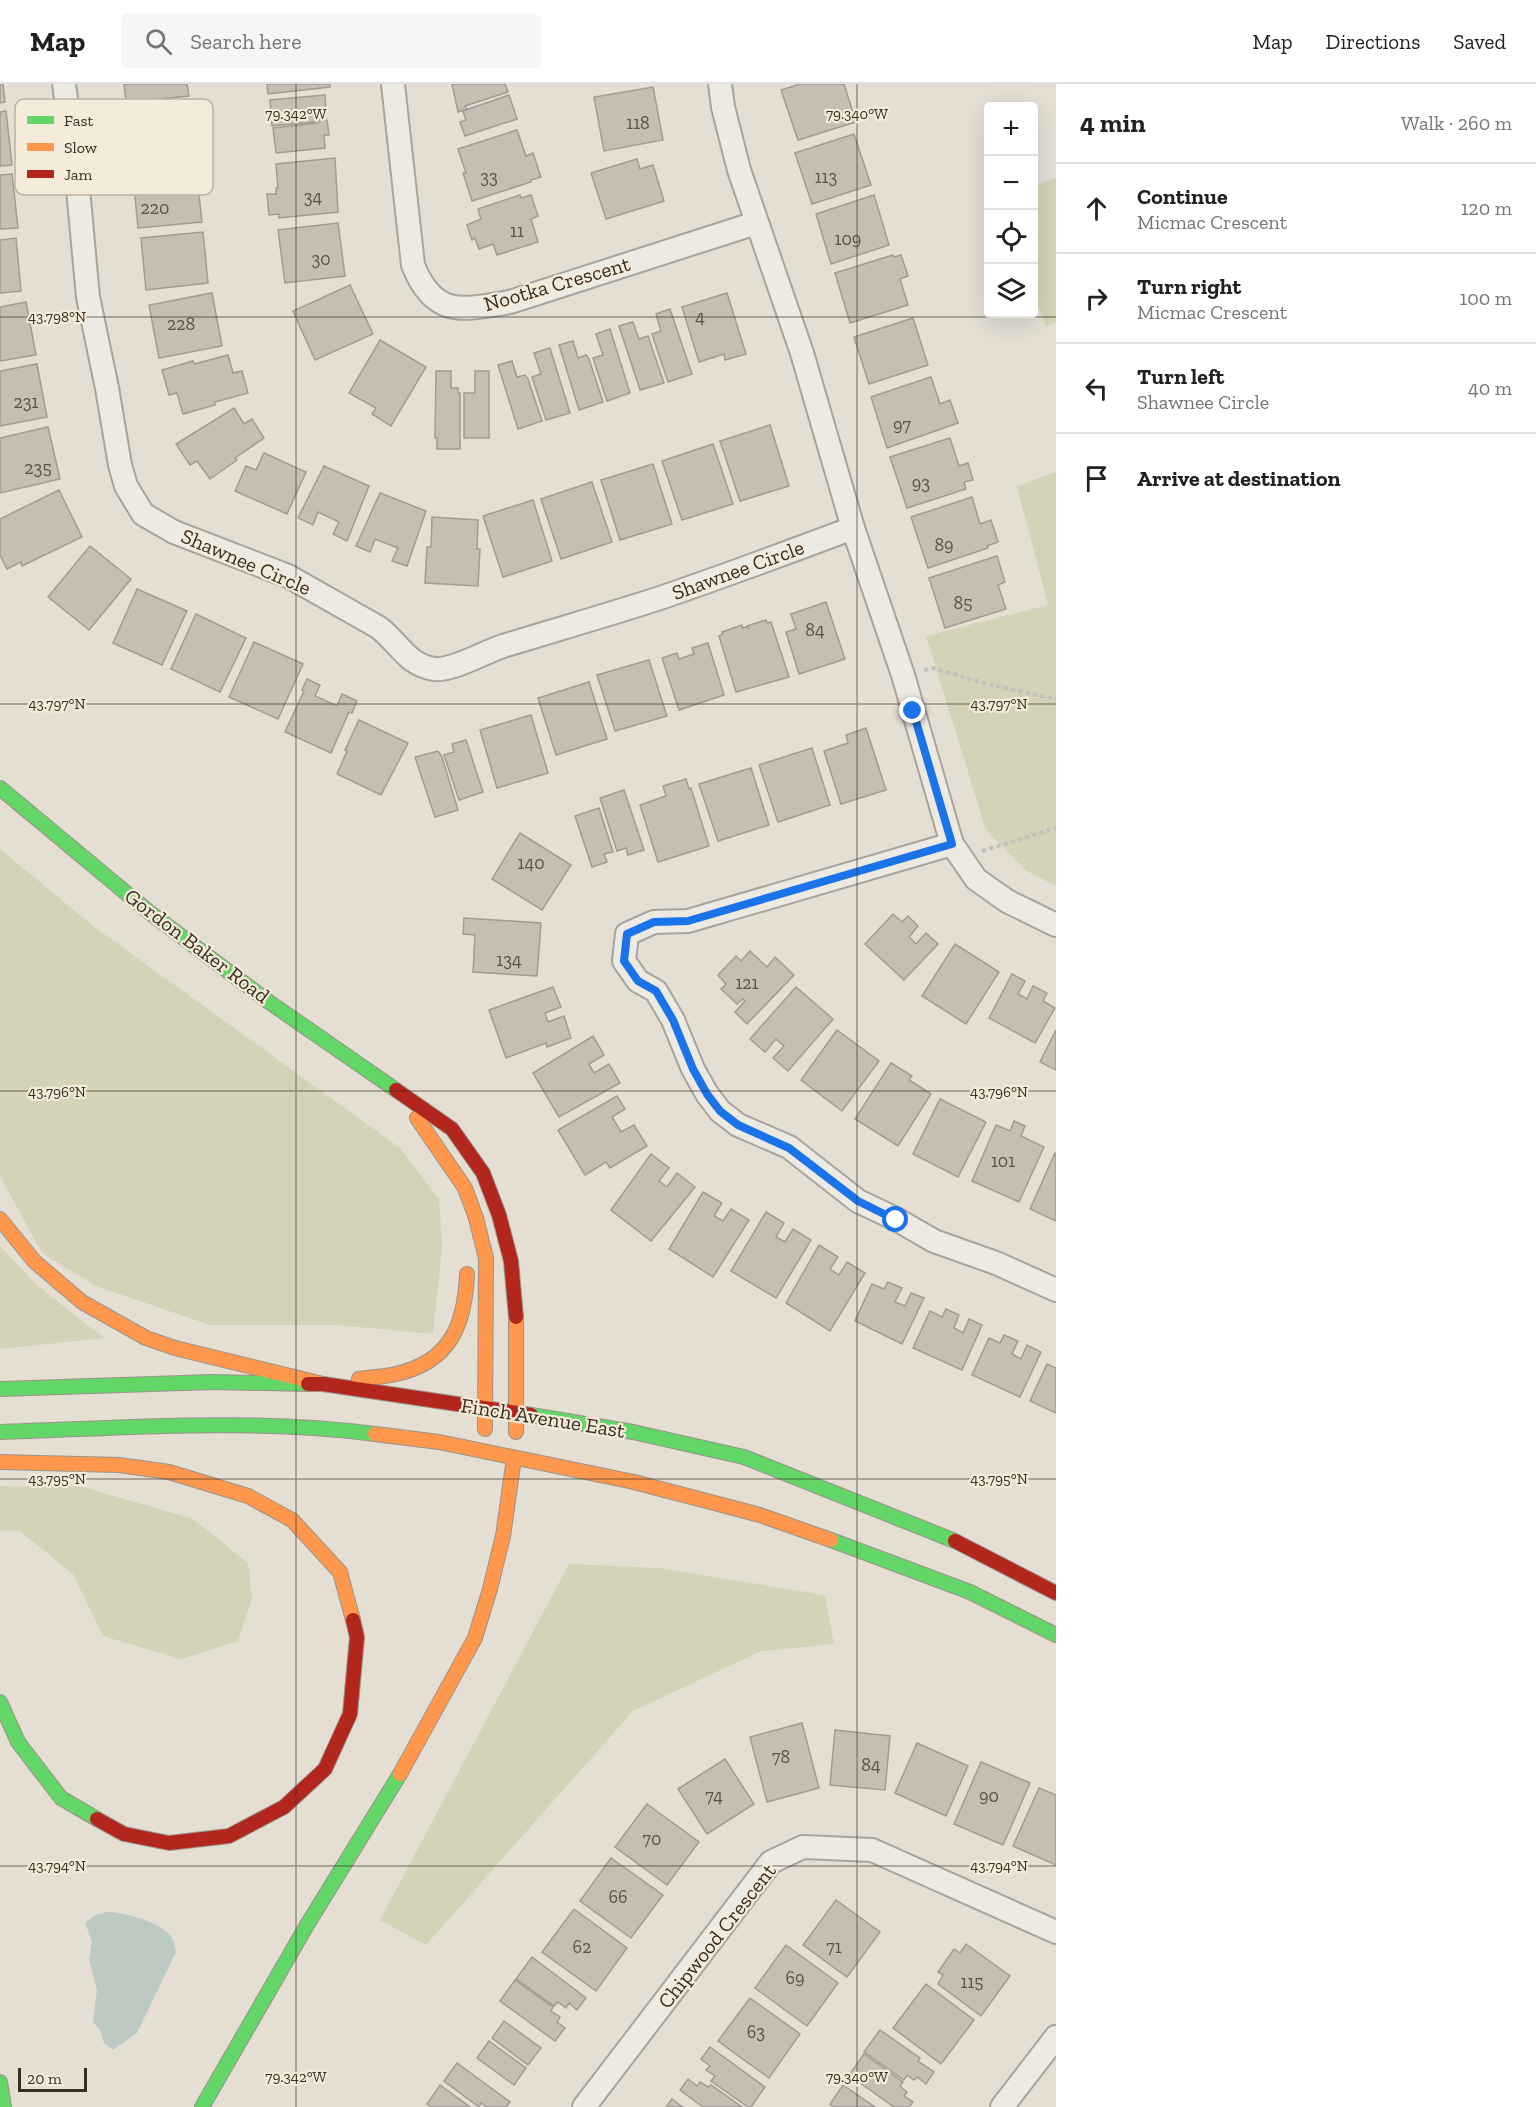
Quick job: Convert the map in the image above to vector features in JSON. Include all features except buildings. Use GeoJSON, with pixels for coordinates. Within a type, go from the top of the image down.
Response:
{"type":"FeatureCollection","features":[{"type":"Feature","properties":{"kind":"main road","name":"Gordon Baker Road"},"geometry":{"type":"LineString","coordinates":[[0,788],[149,912],[269,1002],[452,1129],[483,1173],[499,1215],[511,1261],[517,1326],[517,1412],[514,1458],[503,1536],[475,1638],[409,1759],[307,1926],[202,2107]]}},
{"type":"Feature","properties":{"kind":"main road","name":"Gordon Baker Road"},"geometry":{"type":"LineString","coordinates":[[401,1094],[465,1188],[476,1218],[486,1258],[484,1453]]}},
{"type":"Feature","properties":{"kind":"main road"},"geometry":{"type":"LineString","coordinates":[[428,1135],[453,1196]]}},
{"type":"Feature","properties":{"kind":"main road"},"geometry":{"type":"LineString","coordinates":[[0,1220],[34,1261],[82,1302],[146,1338],[175,1348],[323,1384],[401,1374],[433,1360],[451,1340],[462,1321],[467,1300],[467,1257]]}},
{"type":"Feature","properties":{"kind":"main road","name":"Finch Avenue East"},"geometry":{"type":"LineString","coordinates":[[0,1389],[213,1382],[323,1384],[485,1407],[633,1432],[744,1457],[957,1542],[1056,1593]]}},
{"type":"Feature","properties":{"kind":"main road","name":"Finch Avenue East"},"geometry":{"type":"LineString","coordinates":[[0,1432],[264,1425],[337,1429],[439,1442],[634,1482],[760,1515],[970,1592],[1056,1635]]}},
{"type":"Feature","properties":{"kind":"main road"},"geometry":{"type":"LineString","coordinates":[[0,1462],[119,1465],[159,1471],[248,1496],[292,1520],[340,1572],[357,1637],[350,1714],[326,1769],[285,1807],[229,1836],[169,1843],[124,1834],[61,1798],[18,1742],[0,1701]]}},
{"type":"Feature","properties":{"kind":"main road"},"geometry":{"type":"LineString","coordinates":[[0,2082],[4,2107]]}},
{"type":"Feature","properties":{"kind":"street","name":"Shawnee Circle"},"geometry":{"type":"LineString","coordinates":[[64,84],[66,99]]}},
{"type":"Feature","properties":{"kind":"street","name":"Nootka Crescent"},"geometry":{"type":"LineString","coordinates":[[393,84],[413,265],[426,293],[451,307],[475,308],[510,302],[756,223]]}},
{"type":"Feature","properties":{"kind":"street"},"geometry":{"type":"LineString","coordinates":[[720,84],[723,107],[736,160],[802,353],[853,528],[903,675],[952,844],[976,879],[1007,901],[1056,925]]}},
{"type":"Feature","properties":{"kind":"street","name":"Shawnee Circle"},"geometry":{"type":"LineString","coordinates":[[79,195],[88,297],[120,465],[133,500],[143,514],[174,532],[288,576],[383,630],[409,659],[423,666],[436,669],[454,666],[493,650],[661,597],[853,528]]}},
{"type":"Feature","properties":{"kind":"street"},"geometry":{"type":"LineString","coordinates":[[952,844],[688,921],[654,922],[627,934],[624,961],[638,981],[656,991],[673,1020],[693,1069],[707,1094],[720,1111],[738,1125],[789,1148],[858,1201],[934,1241],[996,1263],[1056,1290]]}},
{"type":"Feature","properties":{"kind":"street","name":"Chipwood Crescent"},"geometry":{"type":"LineString","coordinates":[[584,2107],[771,1862],[803,1847],[872,1850],[1056,1932]]}},
{"type":"Feature","properties":{"kind":"street"},"geometry":{"type":"LineString","coordinates":[[1002,2107],[1056,2037]]}},
{"type":"Feature","properties":{"kind":"path"},"geometry":{"type":"LineString","coordinates":[[903,675],[932,668],[991,685],[1056,699]]}},
{"type":"Feature","properties":{"kind":"path"},"geometry":{"type":"LineString","coordinates":[[981,851],[1056,828]]}},
{"type":"Feature","properties":{"kind":"shaded area"},"geometry":{"type":"Polygon","coordinates":[[[1056,178],[1056,322],[1046,326],[1038,305],[1038,185],[1056,178]]]}},
{"type":"Feature","properties":{"kind":"shaded area"},"geometry":{"type":"Polygon","coordinates":[[[1056,472],[1056,886],[1027,871],[986,830],[926,636],[1048,605],[1017,486],[1056,472]]]}},
{"type":"Feature","properties":{"kind":"shaded area"},"geometry":{"type":"Polygon","coordinates":[[[0,849],[93,926],[400,1148],[439,1199],[442,1247],[433,1334],[337,1325],[210,1325],[96,1286],[42,1253],[0,1176],[0,849]]]}},
{"type":"Feature","properties":{"kind":"shaded area"},"geometry":{"type":"Polygon","coordinates":[[[0,1246],[38,1286],[104,1338],[0,1349],[0,1246]]]}},
{"type":"Feature","properties":{"kind":"shaded area"},"geometry":{"type":"Polygon","coordinates":[[[0,1486],[83,1487],[193,1519],[248,1563],[252,1598],[238,1641],[181,1659],[103,1636],[73,1574],[20,1531],[0,1530],[0,1486]]]}},
{"type":"Feature","properties":{"kind":"shaded area"},"geometry":{"type":"Polygon","coordinates":[[[569,1564],[659,1568],[825,1595],[834,1644],[761,1651],[633,1711],[426,1945],[380,1920],[569,1564]]]}},
{"type":"Feature","properties":{"kind":"shaded area"},"geometry":{"type":"Polygon","coordinates":[[[106,1912],[132,1916],[160,1927],[172,1938],[176,1952],[137,2033],[113,2050],[104,2043],[100,2030],[93,2022],[97,1990],[89,1959],[92,1941],[85,1923],[95,1915],[106,1912]]]}},
{"type":"Feature","properties":{"kind":"traffic: fast"},"geometry":{"type":"LineString","coordinates":[[0,788],[149,912],[269,1002],[396,1090]]}},
{"type":"Feature","properties":{"kind":"traffic: fast"},"geometry":{"type":"LineString","coordinates":[[0,1389],[213,1382],[308,1384]]}},
{"type":"Feature","properties":{"kind":"traffic: fast"},"geometry":{"type":"LineString","coordinates":[[531,1415],[633,1432],[744,1457],[955,1541]]}},
{"type":"Feature","properties":{"kind":"traffic: fast"},"geometry":{"type":"LineString","coordinates":[[0,1432],[234,1425],[281,1426],[375,1434]]}},
{"type":"Feature","properties":{"kind":"traffic: fast"},"geometry":{"type":"LineString","coordinates":[[831,1540],[970,1592],[1056,1635]]}},
{"type":"Feature","properties":{"kind":"traffic: fast"},"geometry":{"type":"LineString","coordinates":[[0,1702],[18,1742],[61,1798],[97,1819]]}},
{"type":"Feature","properties":{"kind":"traffic: fast"},"geometry":{"type":"LineString","coordinates":[[202,2107],[307,1925],[400,1774]]}},
{"type":"Feature","properties":{"kind":"traffic: fast"},"geometry":{"type":"LineString","coordinates":[[0,2082],[4,2107]]}},
{"type":"Feature","properties":{"kind":"traffic: slow"},"geometry":{"type":"LineString","coordinates":[[417,1118],[465,1188],[476,1218],[486,1258],[485,1429]]}},
{"type":"Feature","properties":{"kind":"traffic: slow"},"geometry":{"type":"LineString","coordinates":[[0,1219],[34,1261],[82,1302],[146,1338],[175,1348],[323,1384]]}},
{"type":"Feature","properties":{"kind":"traffic: slow"},"geometry":{"type":"LineString","coordinates":[[359,1379],[391,1375],[414,1368],[442,1351],[458,1325],[463,1309],[467,1274]]}},
{"type":"Feature","properties":{"kind":"traffic: slow"},"geometry":{"type":"LineString","coordinates":[[516,1317],[516,1432]]}},
{"type":"Feature","properties":{"kind":"traffic: slow"},"geometry":{"type":"LineString","coordinates":[[375,1434],[439,1442],[634,1482],[760,1515],[831,1540]]}},
{"type":"Feature","properties":{"kind":"traffic: slow"},"geometry":{"type":"LineString","coordinates":[[400,1774],[475,1638],[503,1536],[514,1458]]}},
{"type":"Feature","properties":{"kind":"traffic: slow"},"geometry":{"type":"LineString","coordinates":[[0,1462],[119,1465],[169,1472],[248,1496],[292,1520],[340,1572],[353,1620]]}},
{"type":"Feature","properties":{"kind":"traffic: jam"},"geometry":{"type":"LineString","coordinates":[[396,1090],[452,1129],[483,1173],[499,1215],[511,1261],[516,1317]]}},
{"type":"Feature","properties":{"kind":"traffic: jam"},"geometry":{"type":"LineString","coordinates":[[308,1384],[323,1384],[531,1415]]}},
{"type":"Feature","properties":{"kind":"traffic: jam"},"geometry":{"type":"LineString","coordinates":[[955,1541],[1056,1593]]}},
{"type":"Feature","properties":{"kind":"traffic: jam"},"geometry":{"type":"LineString","coordinates":[[97,1819],[124,1834],[169,1843],[229,1836],[284,1807],[325,1769],[350,1714],[357,1637],[353,1620]]}},
{"type":"Feature","properties":{"kind":"route"},"geometry":{"type":"LineString","coordinates":[[896,1220],[858,1201],[789,1148],[776,1140],[738,1125],[720,1111],[693,1069],[673,1020],[656,991],[638,981],[624,961],[627,934],[654,922],[688,921],[952,844],[913,711]]}}]}
